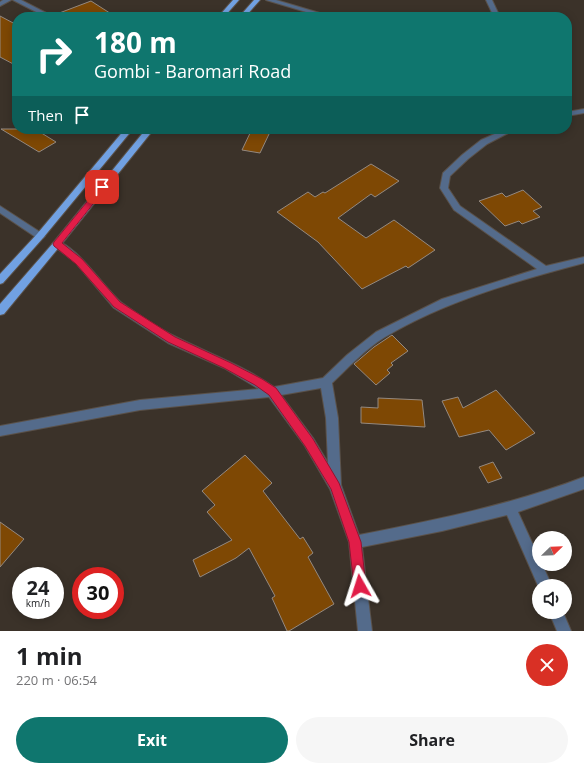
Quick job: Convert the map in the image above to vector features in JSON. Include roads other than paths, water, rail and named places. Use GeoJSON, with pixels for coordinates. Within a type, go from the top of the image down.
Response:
{"type":"FeatureCollection","features":[{"type":"Feature","properties":{"kind":"main road"},"geometry":{"type":"LineString","coordinates":[[225,12],[236,0]]}},
{"type":"Feature","properties":{"kind":"main road"},"geometry":{"type":"LineString","coordinates":[[246,12],[257,0]]}},
{"type":"Feature","properties":{"kind":"main road"},"geometry":{"type":"LineString","coordinates":[[0,280],[40,236],[125,134]]}},
{"type":"Feature","properties":{"kind":"main road"},"geometry":{"type":"LineString","coordinates":[[0,311],[57,244],[146,134]]}},
{"type":"Feature","properties":{"kind":"street"},"geometry":{"type":"LineString","coordinates":[[0,4],[8,0]]}},
{"type":"Feature","properties":{"kind":"street"},"geometry":{"type":"LineString","coordinates":[[16,0],[41,12]]}},
{"type":"Feature","properties":{"kind":"street"},"geometry":{"type":"LineString","coordinates":[[269,0],[312,12]]}},
{"type":"Feature","properties":{"kind":"street"},"geometry":{"type":"LineString","coordinates":[[489,0],[495,12]]}},
{"type":"Feature","properties":{"kind":"street"},"geometry":{"type":"LineString","coordinates":[[572,113],[584,112]]}},
{"type":"Feature","properties":{"kind":"street"},"geometry":{"type":"LineString","coordinates":[[501,134],[484,142],[465,157],[446,175],[444,188],[457,208],[545,270]]}},
{"type":"Feature","properties":{"kind":"street"},"geometry":{"type":"LineString","coordinates":[[0,209],[40,236]]}},
{"type":"Feature","properties":{"kind":"street"},"geometry":{"type":"LineString","coordinates":[[57,244],[79,261],[117,305],[172,340],[228,365],[258,382],[272,392],[309,442],[336,486],[355,542],[365,631]]}},
{"type":"Feature","properties":{"kind":"street"},"geometry":{"type":"LineString","coordinates":[[0,431],[140,405],[272,392],[326,382],[351,358],[374,340],[408,320],[445,302],[545,270],[584,260]]}},
{"type":"Feature","properties":{"kind":"street"},"geometry":{"type":"LineString","coordinates":[[326,382],[332,418],[336,486]]}},
{"type":"Feature","properties":{"kind":"street"},"geometry":{"type":"LineString","coordinates":[[355,542],[449,524],[510,509],[584,484]]}},
{"type":"Feature","properties":{"kind":"street"},"geometry":{"type":"LineString","coordinates":[[510,509],[542,579]]}},
{"type":"Feature","properties":{"kind":"street"},"geometry":{"type":"LineString","coordinates":[[559,619],[564,631]]}}]}
